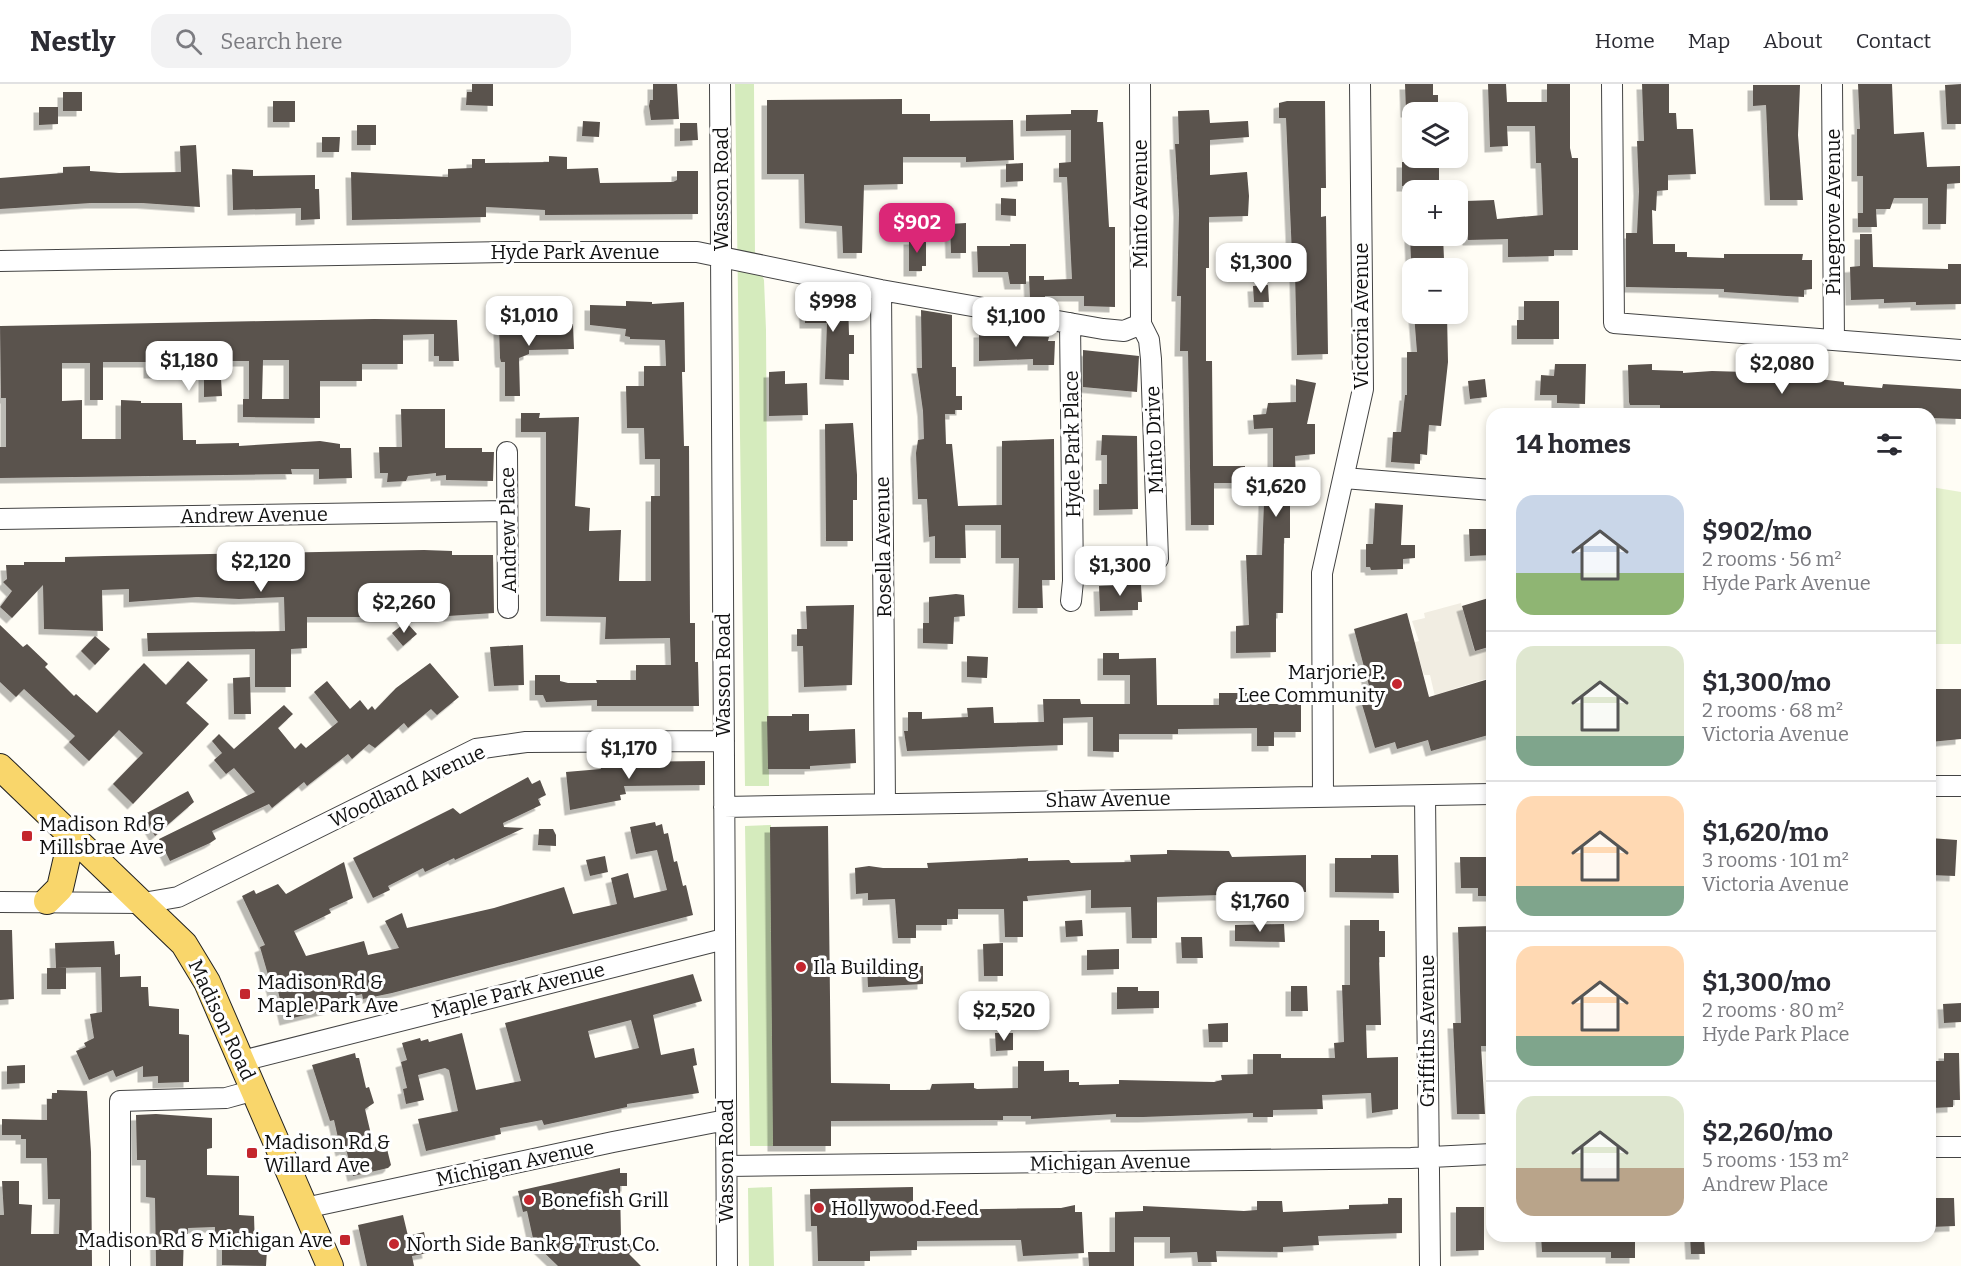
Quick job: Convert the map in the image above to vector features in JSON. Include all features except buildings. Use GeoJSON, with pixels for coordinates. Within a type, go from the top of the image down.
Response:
{"type":"FeatureCollection","features":[{"type":"Feature","properties":{"kind":"main road","name":"Madison Road"},"geometry":{"type":"LineString","coordinates":[[0,767],[144,903],[184,944],[207,982],[330,1266]]}},
{"type":"Feature","properties":{"kind":"main road"},"geometry":{"type":"LineString","coordinates":[[47,901],[60,888],[72,836]]}},
{"type":"Feature","properties":{"kind":"street","name":"Wasson Road"},"geometry":{"type":"LineString","coordinates":[[720,84],[727,1266]]}},
{"type":"Feature","properties":{"kind":"street","name":"Minto Avenue"},"geometry":{"type":"LineString","coordinates":[[1140,84],[1141,324]]}},
{"type":"Feature","properties":{"kind":"street","name":"Victoria Avenue"},"geometry":{"type":"LineString","coordinates":[[1323,795],[1322,573],[1362,389],[1360,84]]}},
{"type":"Feature","properties":{"kind":"street"},"geometry":{"type":"LineString","coordinates":[[1612,84],[1614,322],[1961,350]]}},
{"type":"Feature","properties":{"kind":"street","name":"Pinegrove Avenue"},"geometry":{"type":"LineString","coordinates":[[1832,84],[1834,340]]}},
{"type":"Feature","properties":{"kind":"street","name":"Hyde Park Avenue"},"geometry":{"type":"LineString","coordinates":[[0,261],[523,252],[697,252],[721,255],[881,290],[1071,323],[1124,331],[1141,324]]}},
{"type":"Feature","properties":{"kind":"street","name":"Rosella Avenue"},"geometry":{"type":"LineString","coordinates":[[881,290],[885,804]]}},
{"type":"Feature","properties":{"kind":"street","name":"Hyde Park Place"},"geometry":{"type":"LineString","coordinates":[[1071,323],[1073,571],[1071,601]]}},
{"type":"Feature","properties":{"kind":"street","name":"Minto Drive"},"geometry":{"type":"LineString","coordinates":[[1141,324],[1149,340],[1151,359],[1158,559]]}},
{"type":"Feature","properties":{"kind":"street","name":"Andrew Place"},"geometry":{"type":"LineString","coordinates":[[507,452],[508,608]]}},
{"type":"Feature","properties":{"kind":"street"},"geometry":{"type":"LineString","coordinates":[[1344,478],[1486,490]]}},
{"type":"Feature","properties":{"kind":"street","name":"Andrew Avenue"},"geometry":{"type":"LineString","coordinates":[[0,519],[507,511]]}},
{"type":"Feature","properties":{"kind":"street","name":"Woodland Avenue"},"geometry":{"type":"LineString","coordinates":[[0,902],[144,903],[178,897],[476,749],[526,742],[724,741]]}},
{"type":"Feature","properties":{"kind":"street"},"geometry":{"type":"LineString","coordinates":[[1936,786],[1961,786]]}},
{"type":"Feature","properties":{"kind":"street","name":"Shaw Avenue"},"geometry":{"type":"LineString","coordinates":[[724,807],[1323,795],[1486,794]]}},
{"type":"Feature","properties":{"kind":"street","name":"Griffiths Avenue"},"geometry":{"type":"LineString","coordinates":[[1425,795],[1430,1266]]}},
{"type":"Feature","properties":{"kind":"street","name":"Maple Park Avenue"},"geometry":{"type":"LineString","coordinates":[[242,1061],[724,939]]}},
{"type":"Feature","properties":{"kind":"street"},"geometry":{"type":"LineString","coordinates":[[120,1266],[120,1101],[226,1098],[255,1090]]}},
{"type":"Feature","properties":{"kind":"street","name":"Michigan Avenue"},"geometry":{"type":"LineString","coordinates":[[305,1209],[613,1142],[726,1120]]}},
{"type":"Feature","properties":{"kind":"street"},"geometry":{"type":"LineString","coordinates":[[1936,1147],[1961,1147]]}},
{"type":"Feature","properties":{"kind":"street","name":"Michigan Avenue"},"geometry":{"type":"LineString","coordinates":[[726,1166],[1429,1158],[1486,1154]]}},
{"type":"Feature","properties":{"kind":"green space"},"geometry":{"type":"Polygon","coordinates":[[[735,84],[754,84],[755,258],[764,280],[769,786],[745,786],[735,84]]]}},
{"type":"Feature","properties":{"kind":"green space"},"geometry":{"type":"Polygon","coordinates":[[[1936,488],[1961,492],[1961,644],[1936,644],[1936,488]]]}},
{"type":"Feature","properties":{"kind":"green space"},"geometry":{"type":"Polygon","coordinates":[[[771,825],[774,1146],[750,1146],[745,826],[771,825]]]}},
{"type":"Feature","properties":{"kind":"green space"},"geometry":{"type":"Polygon","coordinates":[[[772,1187],[774,1266],[749,1266],[748,1188],[772,1187]]]}},
{"type":"Feature","properties":{"kind":"shaded area"},"geometry":{"type":"Polygon","coordinates":[[[1461,603],[1474,651],[1486,649],[1486,679],[1453,689],[1454,697],[1436,701],[1430,675],[1424,675],[1420,662],[1409,666],[1405,645],[1419,641],[1412,621],[1425,618],[1424,613],[1461,603]]]}},
{"type":"Feature","properties":{"kind":"place","name":"Marjorie P. Lee Community"},"geometry":{"type":"Point","coordinates":[1397,684]}},
{"type":"Feature","properties":{"kind":"place","name":"Madison Rd & Millsbrae Ave"},"geometry":{"type":"Point","coordinates":[27,836]}},
{"type":"Feature","properties":{"kind":"place","name":"Ila Building"},"geometry":{"type":"Point","coordinates":[801,967]}},
{"type":"Feature","properties":{"kind":"place","name":"Madison Rd & Maple Park Ave"},"geometry":{"type":"Point","coordinates":[245,994]}},
{"type":"Feature","properties":{"kind":"place","name":"Madison Rd & Willard Ave"},"geometry":{"type":"Point","coordinates":[252,1153]}},
{"type":"Feature","properties":{"kind":"place","name":"Bonefish Grill"},"geometry":{"type":"Point","coordinates":[529,1200]}},
{"type":"Feature","properties":{"kind":"place","name":"Hollywood Feed"},"geometry":{"type":"Point","coordinates":[819,1208]}},
{"type":"Feature","properties":{"kind":"place","name":"Madison Rd & Michigan Ave"},"geometry":{"type":"Point","coordinates":[345,1240]}},
{"type":"Feature","properties":{"kind":"place","name":"North Side Bank & Trust Co."},"geometry":{"type":"Point","coordinates":[394,1244]}}]}
